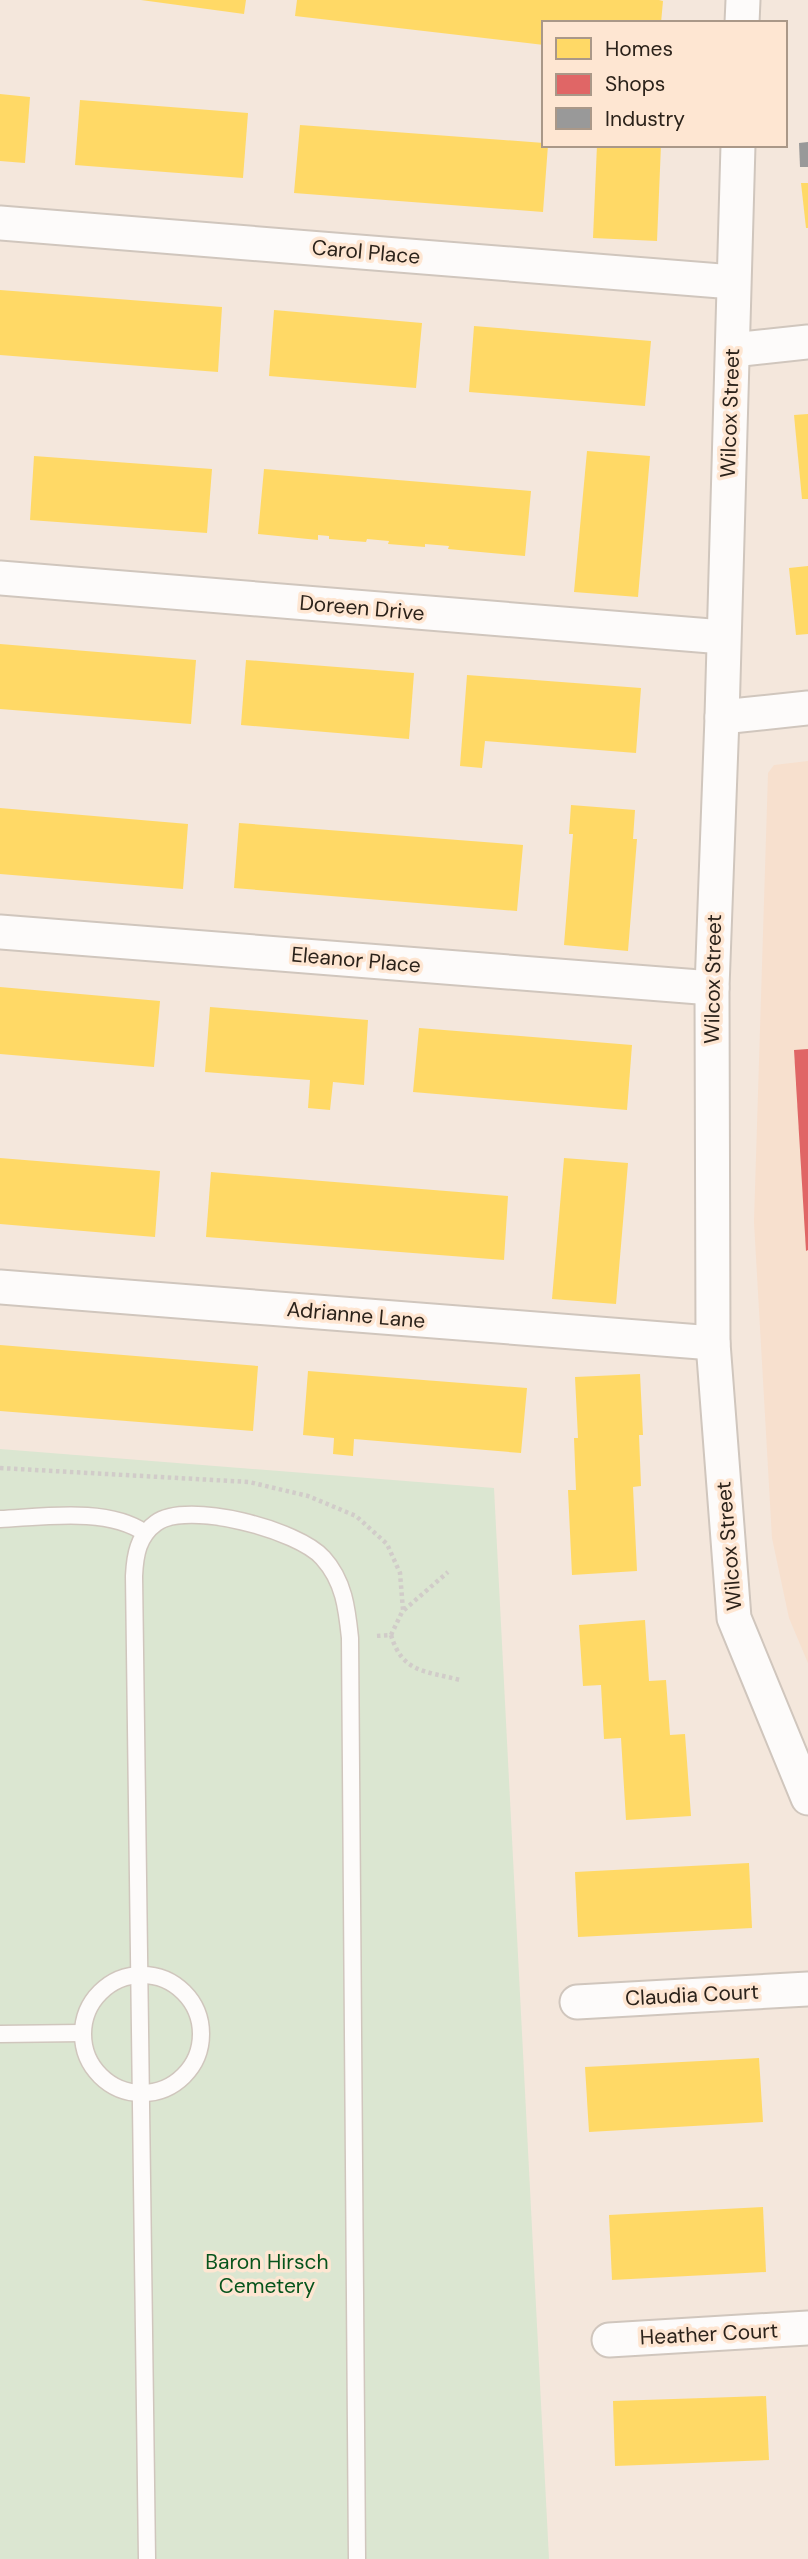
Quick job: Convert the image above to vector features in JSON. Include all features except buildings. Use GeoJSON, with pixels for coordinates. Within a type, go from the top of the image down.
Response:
{"type":"FeatureCollection","features":[{"type":"Feature","properties":{"kind":"street"},"geometry":{"type":"LineString","coordinates":[[742,21],[743,0]]}},
{"type":"Feature","properties":{"kind":"street","name":"Wilcox Street"},"geometry":{"type":"LineString","coordinates":[[738,147],[712,988],[713,1343],[734,1618],[808,1798]]}},
{"type":"Feature","properties":{"kind":"street","name":"Carol Place"},"geometry":{"type":"LineString","coordinates":[[0,223],[733,282]]}},
{"type":"Feature","properties":{"kind":"street"},"geometry":{"type":"LineString","coordinates":[[733,350],[808,342]]}},
{"type":"Feature","properties":{"kind":"street","name":"Doreen Drive"},"geometry":{"type":"LineString","coordinates":[[0,578],[723,637]]}},
{"type":"Feature","properties":{"kind":"street"},"geometry":{"type":"LineString","coordinates":[[722,717],[808,708]]}},
{"type":"Feature","properties":{"kind":"street","name":"Eleanor Place"},"geometry":{"type":"LineString","coordinates":[[0,932],[712,988]]}},
{"type":"Feature","properties":{"kind":"street","name":"Adrianne Lane"},"geometry":{"type":"LineString","coordinates":[[0,1287],[713,1343]]}},
{"type":"Feature","properties":{"kind":"street","name":"Claudia Court"},"geometry":{"type":"LineString","coordinates":[[577,2002],[808,1989]]}},
{"type":"Feature","properties":{"kind":"street","name":"Heather Court"},"geometry":{"type":"LineString","coordinates":[[609,2340],[808,2328]]}},
{"type":"Feature","properties":{"kind":"lane"},"geometry":{"type":"LineString","coordinates":[[148,2559],[134,1576],[135,1560],[145,1532],[157,1522],[184,1514],[230,1518],[266,1528],[302,1543],[322,1555],[336,1576],[346,1602],[351,1652],[357,2559]]}},
{"type":"Feature","properties":{"kind":"lane"},"geometry":{"type":"LineString","coordinates":[[0,1519],[95,1517],[119,1520],[145,1532]]}},
{"type":"Feature","properties":{"kind":"lane"},"geometry":{"type":"LineString","coordinates":[[139,1975],[157,1977],[173,1983],[186,1994],[196,2008],[201,2025],[201,2042],[196,2059],[187,2073],[174,2085],[159,2092],[142,2094],[126,2092],[99,2076],[84,2049],[82,2033],[90,2004],[100,1992],[111,1983],[139,1975]]}},
{"type":"Feature","properties":{"kind":"lane"},"geometry":{"type":"LineString","coordinates":[[0,2034],[82,2033]]}},
{"type":"Feature","properties":{"kind":"path"},"geometry":{"type":"LineString","coordinates":[[403,1610],[448,1572]]}},
{"type":"Feature","properties":{"kind":"path"},"geometry":{"type":"LineString","coordinates":[[391,1635],[396,1653],[412,1668],[460,1680]]}},
{"type":"Feature","properties":{"kind":"shaded area"},"geometry":{"type":"Polygon","coordinates":[[[808,761],[808,1663],[789,1618],[772,1538],[754,1222],[768,773],[774,765],[808,761]]]}},
{"type":"Feature","properties":{"kind":"green space","name":"Baron Hirsch Cemetery"},"geometry":{"type":"Polygon","coordinates":[[[0,1449],[494,1488],[549,2559],[0,2559],[0,1449]]]}}]}
